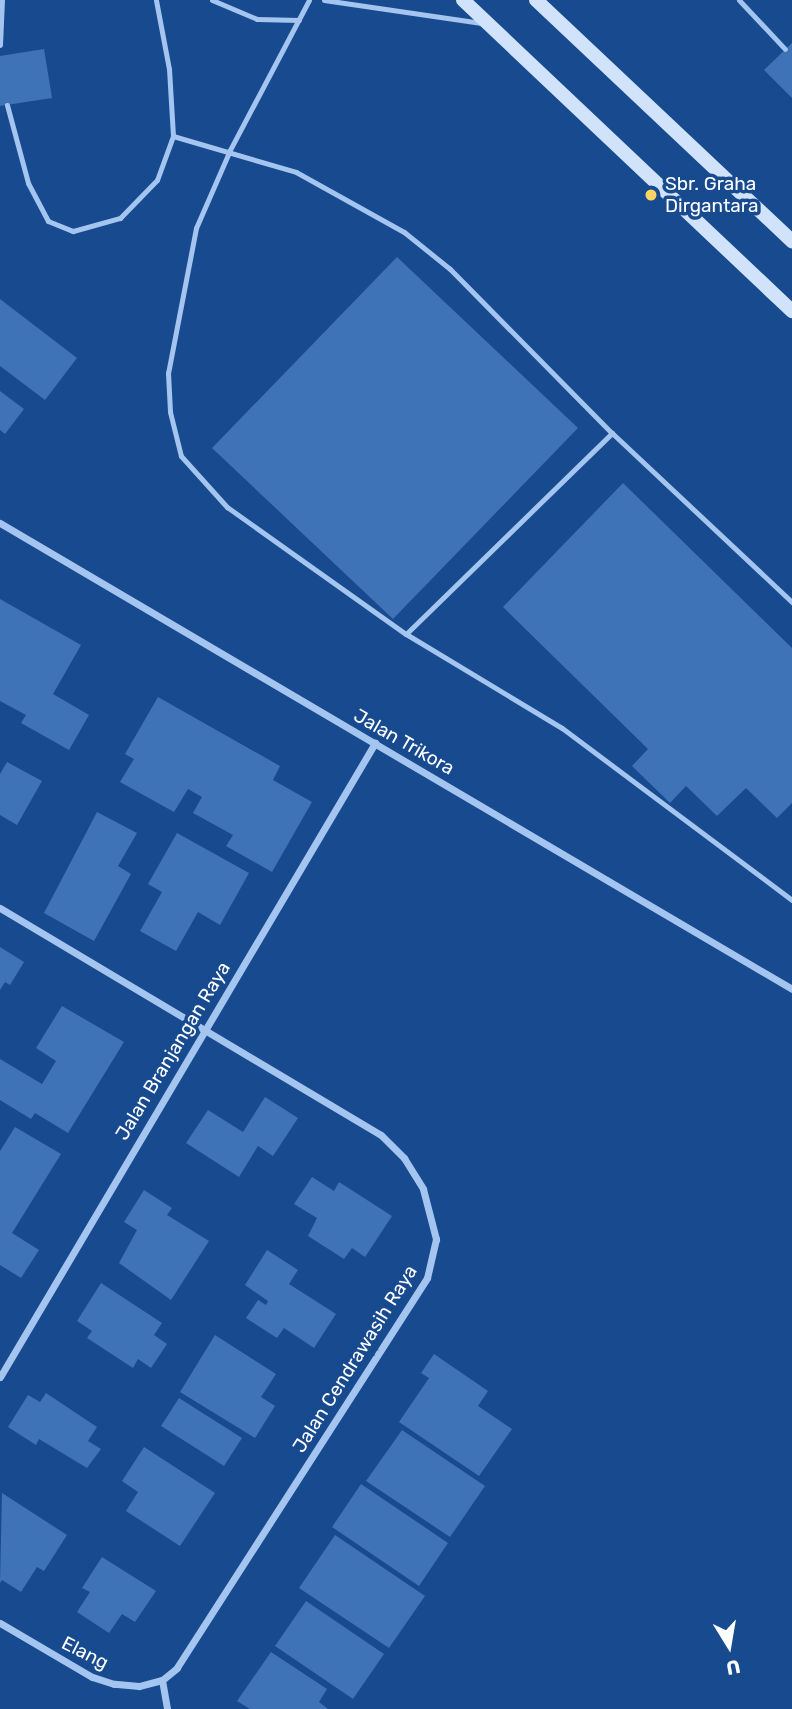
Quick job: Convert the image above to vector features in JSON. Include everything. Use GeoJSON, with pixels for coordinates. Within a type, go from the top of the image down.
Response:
{"type":"FeatureCollection","features":[{"type":"Feature","properties":{"kind":"street"},"geometry":{"type":"LineString","coordinates":[[463,0],[792,311]]}},
{"type":"Feature","properties":{"kind":"street"},"geometry":{"type":"LineString","coordinates":[[536,0],[792,241]]}},
{"type":"Feature","properties":{"kind":"street","name":"Jalan Trikora"},"geometry":{"type":"LineString","coordinates":[[0,523],[792,989]]}},
{"type":"Feature","properties":{"kind":"street","name":"Jalan Branjangan Raya"},"geometry":{"type":"LineString","coordinates":[[0,1377],[375,743]]}},
{"type":"Feature","properties":{"kind":"street","name":"Jalan Cendrawasih Raya"},"geometry":{"type":"LineString","coordinates":[[0,908],[205,1027],[381,1135],[404,1158],[423,1189],[436,1239],[427,1278],[186,1656],[162,1680]]}},
{"type":"Feature","properties":{"kind":"street","name":"Elang"},"geometry":{"type":"LineString","coordinates":[[0,1623],[92,1677],[139,1686],[162,1680]]}},
{"type":"Feature","properties":{"kind":"street"},"geometry":{"type":"LineString","coordinates":[[162,1680],[166,1709]]}},
{"type":"Feature","properties":{"kind":"lane"},"geometry":{"type":"LineString","coordinates":[[0,45],[2,0]]}},
{"type":"Feature","properties":{"kind":"lane"},"geometry":{"type":"LineString","coordinates":[[7,105],[38,207],[48,221],[73,231],[105,225],[141,202],[157,180],[173,136],[169,69],[156,0]]}},
{"type":"Feature","properties":{"kind":"lane"},"geometry":{"type":"LineString","coordinates":[[212,0],[257,19],[299,20]]}},
{"type":"Feature","properties":{"kind":"lane"},"geometry":{"type":"LineString","coordinates":[[309,0],[230,150],[196,228],[168,373],[170,412],[181,456],[228,507],[406,634],[562,728],[792,900]]}},
{"type":"Feature","properties":{"kind":"lane"},"geometry":{"type":"LineString","coordinates":[[324,0],[487,24]]}},
{"type":"Feature","properties":{"kind":"lane"},"geometry":{"type":"LineString","coordinates":[[739,0],[785,49]]}},
{"type":"Feature","properties":{"kind":"lane"},"geometry":{"type":"LineString","coordinates":[[173,136],[230,150],[296,172],[404,232],[450,269],[612,433],[792,602]]}},
{"type":"Feature","properties":{"kind":"lane"},"geometry":{"type":"LineString","coordinates":[[406,634],[612,433]]}},
{"type":"Feature","properties":{"kind":"building"},"geometry":{"type":"Polygon","coordinates":[[[792,43],[792,98],[764,70],[792,43]]]}},
{"type":"Feature","properties":{"kind":"building"},"geometry":{"type":"Polygon","coordinates":[[[44,49],[52,98],[0,106],[0,56],[44,49]]]}},
{"type":"Feature","properties":{"kind":"building"},"geometry":{"type":"Polygon","coordinates":[[[397,257],[578,428],[393,619],[212,448],[397,257]]]}},
{"type":"Feature","properties":{"kind":"building"},"geometry":{"type":"Polygon","coordinates":[[[0,299],[77,358],[45,400],[0,366],[0,299]]]}},
{"type":"Feature","properties":{"kind":"building"},"geometry":{"type":"Polygon","coordinates":[[[0,391],[24,409],[5,434],[0,430],[0,391]]]}},
{"type":"Feature","properties":{"kind":"building"},"geometry":{"type":"Polygon","coordinates":[[[623,483],[792,648],[792,803],[777,818],[746,788],[717,816],[686,786],[670,803],[632,766],[648,749],[503,607],[623,483]]]}},
{"type":"Feature","properties":{"kind":"building"},"geometry":{"type":"Polygon","coordinates":[[[0,599],[81,645],[53,694],[89,715],[69,750],[21,723],[26,715],[0,701],[0,599]]]}},
{"type":"Feature","properties":{"kind":"building"},"geometry":{"type":"Polygon","coordinates":[[[158,697],[280,766],[273,780],[312,802],[272,872],[226,846],[233,835],[193,813],[202,797],[188,789],[174,812],[120,782],[134,759],[125,754],[158,697]]]}},
{"type":"Feature","properties":{"kind":"building"},"geometry":{"type":"Polygon","coordinates":[[[7,762],[42,781],[17,825],[0,815],[0,774],[7,762]]]}},
{"type":"Feature","properties":{"kind":"building"},"geometry":{"type":"Polygon","coordinates":[[[97,812],[137,833],[118,866],[131,874],[94,941],[44,913],[97,812]]]}},
{"type":"Feature","properties":{"kind":"building"},"geometry":{"type":"Polygon","coordinates":[[[177,833],[249,873],[220,925],[198,912],[176,951],[140,931],[162,892],[148,884],[177,833]]]}},
{"type":"Feature","properties":{"kind":"building"},"geometry":{"type":"Polygon","coordinates":[[[0,947],[24,962],[10,985],[5,982],[0,990],[0,947]]]}},
{"type":"Feature","properties":{"kind":"building"},"geometry":{"type":"Polygon","coordinates":[[[62,1006],[124,1042],[68,1133],[35,1113],[31,1119],[0,1100],[0,1059],[42,1084],[56,1061],[36,1048],[62,1006]]]}},
{"type":"Feature","properties":{"kind":"building"},"geometry":{"type":"Polygon","coordinates":[[[265,1097],[298,1118],[273,1156],[258,1146],[239,1177],[186,1143],[208,1110],[243,1132],[265,1097]]]}},
{"type":"Feature","properties":{"kind":"building"},"geometry":{"type":"Polygon","coordinates":[[[15,1127],[61,1154],[12,1233],[39,1250],[21,1278],[0,1265],[0,1151],[15,1127]]]}},
{"type":"Feature","properties":{"kind":"building"},"geometry":{"type":"Polygon","coordinates":[[[312,1177],[334,1191],[339,1182],[392,1216],[365,1257],[352,1248],[344,1259],[308,1236],[317,1218],[294,1204],[312,1177]]]}},
{"type":"Feature","properties":{"kind":"building"},"geometry":{"type":"Polygon","coordinates":[[[144,1190],[172,1208],[167,1215],[209,1241],[171,1300],[119,1263],[137,1230],[124,1222],[144,1190]]]}},
{"type":"Feature","properties":{"kind":"building"},"geometry":{"type":"Polygon","coordinates":[[[267,1250],[298,1270],[289,1284],[336,1314],[314,1348],[284,1328],[277,1338],[246,1318],[258,1300],[266,1305],[268,1301],[245,1285],[267,1250]]]}},
{"type":"Feature","properties":{"kind":"building"},"geometry":{"type":"Polygon","coordinates":[[[101,1283],[162,1323],[154,1335],[167,1344],[151,1368],[138,1359],[133,1368],[87,1338],[92,1331],[77,1321],[101,1283]]]}},
{"type":"Feature","properties":{"kind":"building"},"geometry":{"type":"Polygon","coordinates":[[[215,1335],[276,1374],[261,1397],[275,1406],[255,1438],[180,1392],[215,1335]]]}},
{"type":"Feature","properties":{"kind":"building"},"geometry":{"type":"Polygon","coordinates":[[[434,1354],[488,1391],[478,1406],[512,1429],[479,1476],[399,1422],[429,1378],[421,1373],[434,1354]]]}},
{"type":"Feature","properties":{"kind":"building"},"geometry":{"type":"Polygon","coordinates":[[[46,1393],[97,1427],[88,1441],[101,1449],[87,1468],[39,1439],[36,1445],[8,1427],[28,1395],[40,1402],[46,1393]]]}},
{"type":"Feature","properties":{"kind":"building"},"geometry":{"type":"Polygon","coordinates":[[[179,1398],[242,1438],[224,1466],[161,1426],[179,1398]]]}},
{"type":"Feature","properties":{"kind":"building"},"geometry":{"type":"Polygon","coordinates":[[[402,1430],[485,1486],[450,1537],[366,1481],[402,1430]]]}},
{"type":"Feature","properties":{"kind":"building"},"geometry":{"type":"Polygon","coordinates":[[[144,1447],[215,1493],[180,1546],[126,1511],[138,1492],[122,1481],[144,1447]]]}},
{"type":"Feature","properties":{"kind":"building"},"geometry":{"type":"Polygon","coordinates":[[[361,1484],[448,1543],[419,1586],[332,1527],[361,1484]]]}},
{"type":"Feature","properties":{"kind":"building"},"geometry":{"type":"Polygon","coordinates":[[[2,1493],[67,1535],[44,1571],[37,1567],[21,1592],[2,1580],[0,1583],[2,1493]]]}},
{"type":"Feature","properties":{"kind":"building"},"geometry":{"type":"Polygon","coordinates":[[[335,1535],[425,1596],[389,1648],[299,1588],[335,1535]]]}},
{"type":"Feature","properties":{"kind":"building"},"geometry":{"type":"Polygon","coordinates":[[[102,1557],[156,1591],[135,1622],[122,1614],[109,1633],[77,1612],[90,1592],[82,1588],[102,1557]]]}},
{"type":"Feature","properties":{"kind":"building"},"geometry":{"type":"Polygon","coordinates":[[[306,1601],[384,1654],[353,1699],[275,1646],[306,1601]]]}},
{"type":"Feature","properties":{"kind":"building"},"geometry":{"type":"Polygon","coordinates":[[[271,1652],[327,1689],[319,1702],[328,1709],[250,1709],[237,1701],[271,1652]]]}},
{"type":"Feature","properties":{"kind":"place","name":"Sbr. Graha Dirgantara"},"geometry":{"type":"Point","coordinates":[651,195]}}]}
